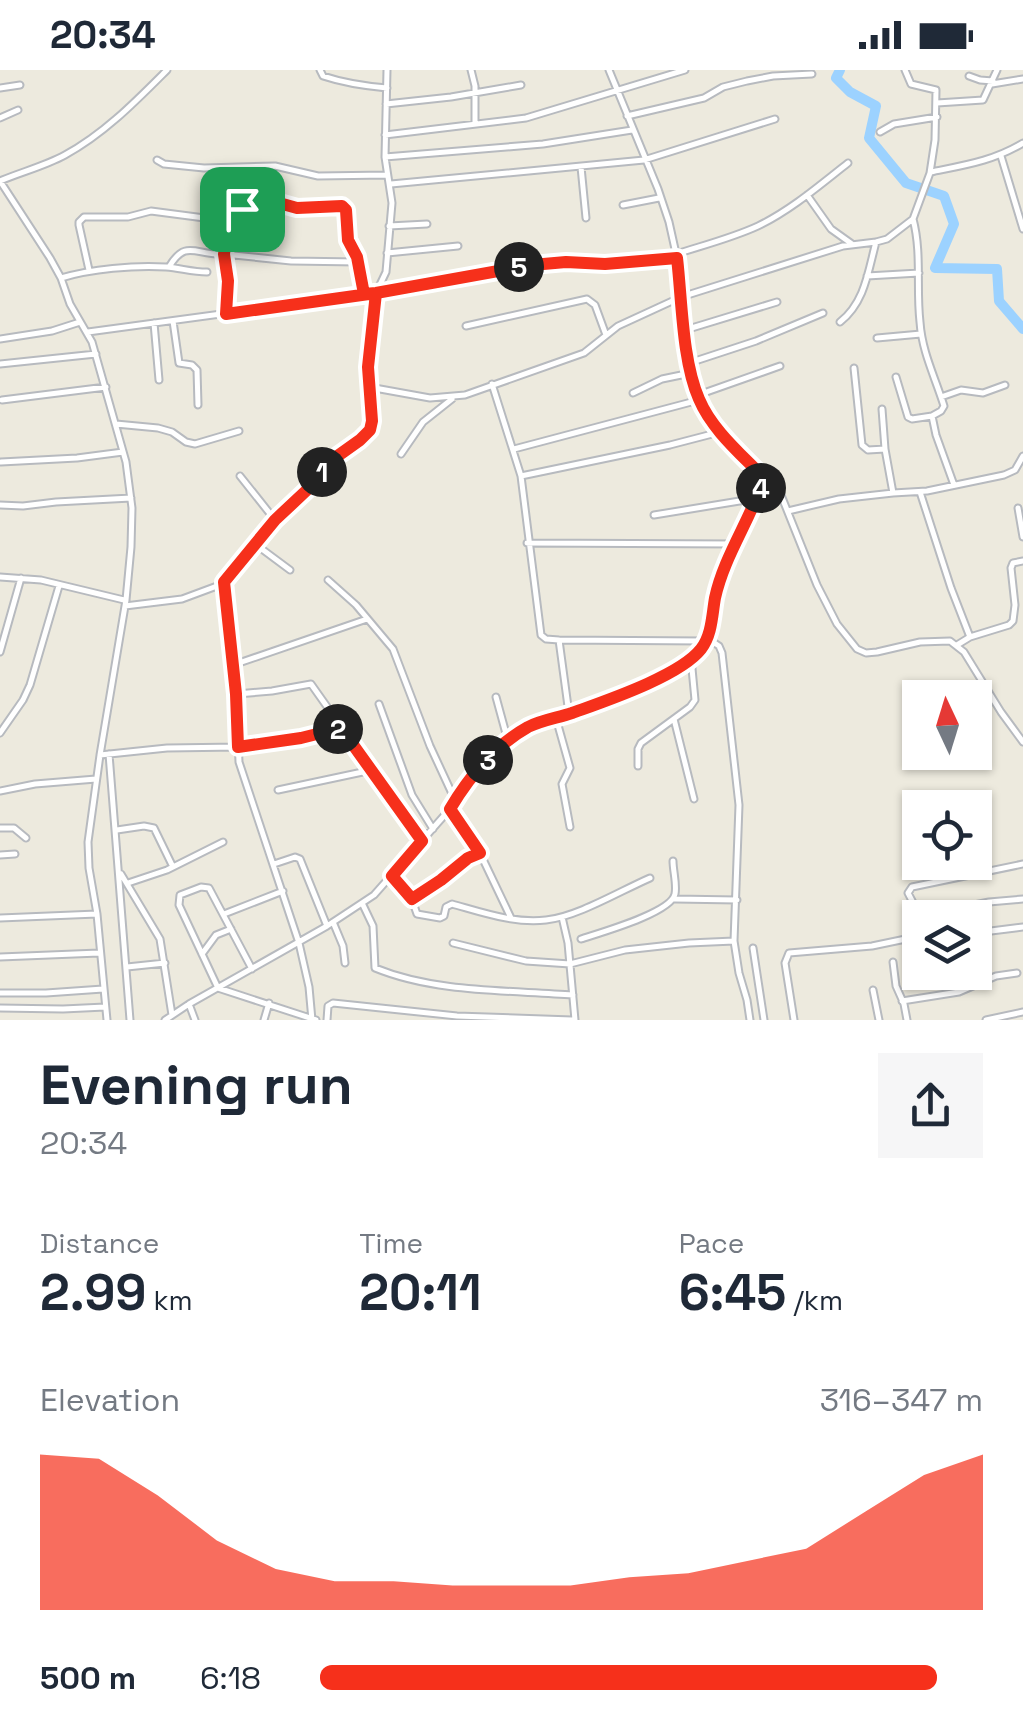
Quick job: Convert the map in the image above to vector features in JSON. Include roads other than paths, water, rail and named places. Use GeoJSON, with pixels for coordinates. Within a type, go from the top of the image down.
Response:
{"type":"FeatureCollection","features":[{"type":"Feature","properties":{"kind":"street"},"geometry":{"type":"LineString","coordinates":[[107,1020],[88,842],[125,603],[131,498],[116,424],[88,332],[0,181],[57,159],[85,143],[167,70]]}},
{"type":"Feature","properties":{"kind":"street"},"geometry":{"type":"LineString","coordinates":[[320,70],[323,76],[355,85],[387,88]]}},
{"type":"Feature","properties":{"kind":"street"},"geometry":{"type":"LineString","coordinates":[[0,577],[21,577],[125,603],[182,599],[211,590],[224,582],[332,460],[370,430],[370,339],[376,293],[386,272],[392,203],[385,157],[386,70]]}},
{"type":"Feature","properties":{"kind":"street"},"geometry":{"type":"LineString","coordinates":[[471,70],[475,124]]}},
{"type":"Feature","properties":{"kind":"street"},"geometry":{"type":"LineString","coordinates":[[620,70],[609,72],[660,197],[677,256],[689,363],[698,398],[720,432],[781,495],[817,585],[837,624],[857,649],[866,653],[920,642],[950,641],[964,652],[1023,742]]}},
{"type":"Feature","properties":{"kind":"street"},"geometry":{"type":"LineString","coordinates":[[385,134],[526,118],[685,70]]}},
{"type":"Feature","properties":{"kind":"street"},"geometry":{"type":"LineString","coordinates":[[896,377],[908,417],[932,416],[943,409],[921,334],[914,219],[930,172],[936,90],[911,84],[905,70]]}},
{"type":"Feature","properties":{"kind":"street"},"geometry":{"type":"LineString","coordinates":[[937,103],[982,100],[998,70]]}},
{"type":"Feature","properties":{"kind":"street"},"geometry":{"type":"LineString","coordinates":[[627,116],[704,98],[747,81],[812,74]]}},
{"type":"Feature","properties":{"kind":"street"},"geometry":{"type":"LineString","coordinates":[[970,76],[992,83],[1023,79]]}},
{"type":"Feature","properties":{"kind":"street"},"geometry":{"type":"LineString","coordinates":[[0,88],[20,85]]}},
{"type":"Feature","properties":{"kind":"street"},"geometry":{"type":"LineString","coordinates":[[386,104],[520,85]]}},
{"type":"Feature","properties":{"kind":"street"},"geometry":{"type":"LineString","coordinates":[[0,118],[18,110]]}},
{"type":"Feature","properties":{"kind":"street"},"geometry":{"type":"LineString","coordinates":[[880,132],[894,124],[936,117]]}},
{"type":"Feature","properties":{"kind":"street"},"geometry":{"type":"LineString","coordinates":[[391,184],[644,160],[774,119]]}},
{"type":"Feature","properties":{"kind":"street"},"geometry":{"type":"LineString","coordinates":[[385,157],[543,144],[632,130]]}},
{"type":"Feature","properties":{"kind":"street"},"geometry":{"type":"LineString","coordinates":[[930,172],[982,162],[1023,143]]}},
{"type":"Feature","properties":{"kind":"street"},"geometry":{"type":"LineString","coordinates":[[1001,156],[1023,229]]}},
{"type":"Feature","properties":{"kind":"street"},"geometry":{"type":"LineString","coordinates":[[157,160],[204,168],[275,166],[318,176],[386,176]]}},
{"type":"Feature","properties":{"kind":"street"},"geometry":{"type":"LineString","coordinates":[[88,332],[376,293],[532,265],[605,264],[677,256],[761,224],[808,195],[848,162]]}},
{"type":"Feature","properties":{"kind":"street"},"geometry":{"type":"LineString","coordinates":[[581,166],[586,218]]}},
{"type":"Feature","properties":{"kind":"street"},"geometry":{"type":"LineString","coordinates":[[808,195],[831,228],[852,244]]}},
{"type":"Feature","properties":{"kind":"street"},"geometry":{"type":"LineString","coordinates":[[226,314],[227,237],[247,199],[254,196],[297,208],[342,206],[364,294]]}},
{"type":"Feature","properties":{"kind":"street"},"geometry":{"type":"LineString","coordinates":[[622,204],[660,197]]}},
{"type":"Feature","properties":{"kind":"street"},"geometry":{"type":"LineString","coordinates":[[89,270],[79,225],[84,217],[128,217],[151,211],[234,222]]}},
{"type":"Feature","properties":{"kind":"street"},"geometry":{"type":"LineString","coordinates":[[368,387],[419,397],[454,397],[577,356],[618,326],[681,297],[852,244],[876,242],[897,233],[914,219]]}},
{"type":"Feature","properties":{"kind":"street"},"geometry":{"type":"LineString","coordinates":[[389,226],[428,224]]}},
{"type":"Feature","properties":{"kind":"street"},"geometry":{"type":"LineString","coordinates":[[840,322],[856,305],[876,242]]}},
{"type":"Feature","properties":{"kind":"street"},"geometry":{"type":"LineString","coordinates":[[387,252],[458,246]]}},
{"type":"Feature","properties":{"kind":"street"},"geometry":{"type":"LineString","coordinates":[[169,267],[183,250],[290,262],[358,262]]}},
{"type":"Feature","properties":{"kind":"street"},"geometry":{"type":"LineString","coordinates":[[60,278],[89,270],[169,267],[206,272]]}},
{"type":"Feature","properties":{"kind":"street"},"geometry":{"type":"LineString","coordinates":[[867,276],[918,273]]}},
{"type":"Feature","properties":{"kind":"street"},"geometry":{"type":"LineString","coordinates":[[466,326],[586,299],[595,305],[606,336]]}},
{"type":"Feature","properties":{"kind":"street"},"geometry":{"type":"LineString","coordinates":[[685,330],[776,302]]}},
{"type":"Feature","properties":{"kind":"street"},"geometry":{"type":"LineString","coordinates":[[689,363],[823,313]]}},
{"type":"Feature","properties":{"kind":"street"},"geometry":{"type":"LineString","coordinates":[[174,321],[179,362],[196,370],[198,404]]}},
{"type":"Feature","properties":{"kind":"street"},"geometry":{"type":"LineString","coordinates":[[0,339],[80,322]]}},
{"type":"Feature","properties":{"kind":"street"},"geometry":{"type":"LineString","coordinates":[[154,323],[160,380]]}},
{"type":"Feature","properties":{"kind":"street"},"geometry":{"type":"LineString","coordinates":[[878,338],[921,334]]}},
{"type":"Feature","properties":{"kind":"street"},"geometry":{"type":"LineString","coordinates":[[0,364],[96,354]]}},
{"type":"Feature","properties":{"kind":"street"},"geometry":{"type":"LineString","coordinates":[[514,450],[698,398],[780,366]]}},
{"type":"Feature","properties":{"kind":"street"},"geometry":{"type":"LineString","coordinates":[[854,368],[862,445],[868,450],[885,449]]}},
{"type":"Feature","properties":{"kind":"street"},"geometry":{"type":"LineString","coordinates":[[633,393],[662,379],[691,373]]}},
{"type":"Feature","properties":{"kind":"street"},"geometry":{"type":"LineString","coordinates":[[492,384],[520,476],[539,632],[546,639],[559,640],[706,640],[719,646],[722,653],[740,828],[734,941],[750,1020]]}},
{"type":"Feature","properties":{"kind":"street"},"geometry":{"type":"LineString","coordinates":[[941,396],[961,390],[982,394],[1005,385]]}},
{"type":"Feature","properties":{"kind":"street"},"geometry":{"type":"LineString","coordinates":[[2,400],[106,387]]}},
{"type":"Feature","properties":{"kind":"street"},"geometry":{"type":"LineString","coordinates":[[402,454],[424,422],[454,397]]}},
{"type":"Feature","properties":{"kind":"street"},"geometry":{"type":"LineString","coordinates":[[882,408],[893,493]]}},
{"type":"Feature","properties":{"kind":"street"},"geometry":{"type":"LineString","coordinates":[[932,416],[954,485]]}},
{"type":"Feature","properties":{"kind":"street"},"geometry":{"type":"LineString","coordinates":[[116,424],[158,428],[195,444],[238,430]]}},
{"type":"Feature","properties":{"kind":"street"},"geometry":{"type":"LineString","coordinates":[[520,476],[720,432]]}},
{"type":"Feature","properties":{"kind":"street"},"geometry":{"type":"LineString","coordinates":[[0,462],[123,452]]}},
{"type":"Feature","properties":{"kind":"street"},"geometry":{"type":"LineString","coordinates":[[788,511],[839,499],[920,492],[1010,473],[1023,456]]}},
{"type":"Feature","properties":{"kind":"street"},"geometry":{"type":"LineString","coordinates":[[240,476],[275,520]]}},
{"type":"Feature","properties":{"kind":"street"},"geometry":{"type":"LineString","coordinates":[[165,1020],[362,904],[392,876],[450,809],[475,772],[508,740],[536,724],[642,685],[691,658],[706,640],[719,582],[764,478]]}},
{"type":"Feature","properties":{"kind":"street"},"geometry":{"type":"LineString","coordinates":[[920,492],[970,637]]}},
{"type":"Feature","properties":{"kind":"street"},"geometry":{"type":"LineString","coordinates":[[0,505],[131,498]]}},
{"type":"Feature","properties":{"kind":"street"},"geometry":{"type":"LineString","coordinates":[[654,514],[758,498]]}},
{"type":"Feature","properties":{"kind":"street"},"geometry":{"type":"LineString","coordinates":[[1018,508],[1023,537]]}},
{"type":"Feature","properties":{"kind":"street"},"geometry":{"type":"LineString","coordinates":[[528,543],[736,544]]}},
{"type":"Feature","properties":{"kind":"street"},"geometry":{"type":"LineString","coordinates":[[255,544],[290,570]]}},
{"type":"Feature","properties":{"kind":"street"},"geometry":{"type":"LineString","coordinates":[[957,645],[1013,621],[1010,568],[1023,561]]}},
{"type":"Feature","properties":{"kind":"street"},"geometry":{"type":"LineString","coordinates":[[0,652],[21,577]]}},
{"type":"Feature","properties":{"kind":"street"},"geometry":{"type":"LineString","coordinates":[[328,580],[356,605],[393,649],[455,800]]}},
{"type":"Feature","properties":{"kind":"street"},"geometry":{"type":"LineString","coordinates":[[224,582],[240,768],[283,891],[309,987],[313,1020],[218,988],[179,905],[180,894],[207,886],[252,969]]}},
{"type":"Feature","properties":{"kind":"street"},"geometry":{"type":"LineString","coordinates":[[0,733],[30,685],[58,586]]}},
{"type":"Feature","properties":{"kind":"street"},"geometry":{"type":"LineString","coordinates":[[233,665],[367,619]]}},
{"type":"Feature","properties":{"kind":"street"},"geometry":{"type":"LineString","coordinates":[[559,640],[569,714]]}},
{"type":"Feature","properties":{"kind":"street"},"geometry":{"type":"LineString","coordinates":[[638,766],[639,746],[690,708],[695,700],[691,658]]}},
{"type":"Feature","properties":{"kind":"street"},"geometry":{"type":"LineString","coordinates":[[236,694],[310,684],[422,841]]}},
{"type":"Feature","properties":{"kind":"street"},"geometry":{"type":"LineString","coordinates":[[496,696],[508,740]]}},
{"type":"Feature","properties":{"kind":"street"},"geometry":{"type":"LineString","coordinates":[[379,704],[412,795],[433,829]]}},
{"type":"Feature","properties":{"kind":"street"},"geometry":{"type":"LineString","coordinates":[[556,718],[570,768],[562,784],[570,827]]}},
{"type":"Feature","properties":{"kind":"street"},"geometry":{"type":"LineString","coordinates":[[674,718],[694,799]]}},
{"type":"Feature","properties":{"kind":"street"},"geometry":{"type":"LineString","coordinates":[[100,754],[238,747],[341,728]]}},
{"type":"Feature","properties":{"kind":"street"},"geometry":{"type":"LineString","coordinates":[[109,754],[130,1020]]}},
{"type":"Feature","properties":{"kind":"street"},"geometry":{"type":"LineString","coordinates":[[278,790],[372,770]]}},
{"type":"Feature","properties":{"kind":"street"},"geometry":{"type":"LineString","coordinates":[[0,791],[96,779]]}},
{"type":"Feature","properties":{"kind":"street"},"geometry":{"type":"LineString","coordinates":[[450,809],[480,853],[511,918]]}},
{"type":"Feature","properties":{"kind":"street"},"geometry":{"type":"LineString","coordinates":[[0,828],[14,828],[26,838]]}},
{"type":"Feature","properties":{"kind":"street"},"geometry":{"type":"LineString","coordinates":[[116,830],[154,828],[173,867]]}},
{"type":"Feature","properties":{"kind":"street"},"geometry":{"type":"LineString","coordinates":[[128,883],[173,867],[223,842]]}},
{"type":"Feature","properties":{"kind":"street"},"geometry":{"type":"LineString","coordinates":[[412,899],[480,853]]}},
{"type":"Feature","properties":{"kind":"street"},"geometry":{"type":"LineString","coordinates":[[0,855],[15,854]]}},
{"type":"Feature","properties":{"kind":"street"},"geometry":{"type":"LineString","coordinates":[[274,864],[300,859],[343,946],[345,963]]}},
{"type":"Feature","properties":{"kind":"street"},"geometry":{"type":"LineString","coordinates":[[673,861],[674,898]]}},
{"type":"Feature","properties":{"kind":"street"},"geometry":{"type":"LineString","coordinates":[[912,900],[908,893],[912,887],[1023,864]]}},
{"type":"Feature","properties":{"kind":"street"},"geometry":{"type":"LineString","coordinates":[[120,872],[160,940],[172,1015]]}},
{"type":"Feature","properties":{"kind":"street"},"geometry":{"type":"LineString","coordinates":[[392,876],[421,916],[442,918],[446,906],[452,904],[542,921],[562,917],[650,878]]}},
{"type":"Feature","properties":{"kind":"street"},"geometry":{"type":"LineString","coordinates":[[224,914],[283,891]]}},
{"type":"Feature","properties":{"kind":"street"},"geometry":{"type":"LineString","coordinates":[[581,939],[646,916],[674,898],[737,900]]}},
{"type":"Feature","properties":{"kind":"street"},"geometry":{"type":"LineString","coordinates":[[992,902],[1023,898]]}},
{"type":"Feature","properties":{"kind":"street"},"geometry":{"type":"LineString","coordinates":[[362,904],[373,926],[375,968],[469,988],[573,995]]}},
{"type":"Feature","properties":{"kind":"street"},"geometry":{"type":"LineString","coordinates":[[0,918],[98,914]]}},
{"type":"Feature","properties":{"kind":"street"},"geometry":{"type":"LineString","coordinates":[[327,1020],[328,1006],[334,1003],[457,1016],[573,1020],[562,917]]}},
{"type":"Feature","properties":{"kind":"street"},"geometry":{"type":"LineString","coordinates":[[992,930],[1023,927]]}},
{"type":"Feature","properties":{"kind":"street"},"geometry":{"type":"LineString","coordinates":[[202,954],[216,936],[230,928]]}},
{"type":"Feature","properties":{"kind":"street"},"geometry":{"type":"LineString","coordinates":[[794,1020],[785,963],[789,953],[902,940]]}},
{"type":"Feature","properties":{"kind":"street"},"geometry":{"type":"LineString","coordinates":[[453,943],[526,961],[570,964],[625,950],[734,941]]}},
{"type":"Feature","properties":{"kind":"street"},"geometry":{"type":"LineString","coordinates":[[753,948],[764,1020]]}},
{"type":"Feature","properties":{"kind":"street"},"geometry":{"type":"LineString","coordinates":[[0,957],[100,953]]}},
{"type":"Feature","properties":{"kind":"street"},"geometry":{"type":"LineString","coordinates":[[894,962],[896,986],[907,1020]]}},
{"type":"Feature","properties":{"kind":"street"},"geometry":{"type":"LineString","coordinates":[[126,967],[166,963]]}},
{"type":"Feature","properties":{"kind":"street"},"geometry":{"type":"LineString","coordinates":[[902,1000],[952,994],[1017,972]]}},
{"type":"Feature","properties":{"kind":"street"},"geometry":{"type":"LineString","coordinates":[[0,992],[103,989]]}},
{"type":"Feature","properties":{"kind":"street"},"geometry":{"type":"LineString","coordinates":[[874,990],[879,1020]]}},
{"type":"Feature","properties":{"kind":"street"},"geometry":{"type":"LineString","coordinates":[[264,1020],[270,1003]]}},
{"type":"Feature","properties":{"kind":"street"},"geometry":{"type":"LineString","coordinates":[[188,1004],[195,1020]]}},
{"type":"Feature","properties":{"kind":"street"},"geometry":{"type":"LineString","coordinates":[[0,1008],[105,1007]]}},
{"type":"Feature","properties":{"kind":"street"},"geometry":{"type":"LineString","coordinates":[[986,1020],[1023,1012]]}},
{"type":"Feature","properties":{"kind":"waterway"},"geometry":{"type":"LineString","coordinates":[[840,70],[836,78],[850,92],[876,106],[869,138],[906,183],[944,196],[954,224],[935,268],[997,269],[999,301],[1023,329]]}}]}
